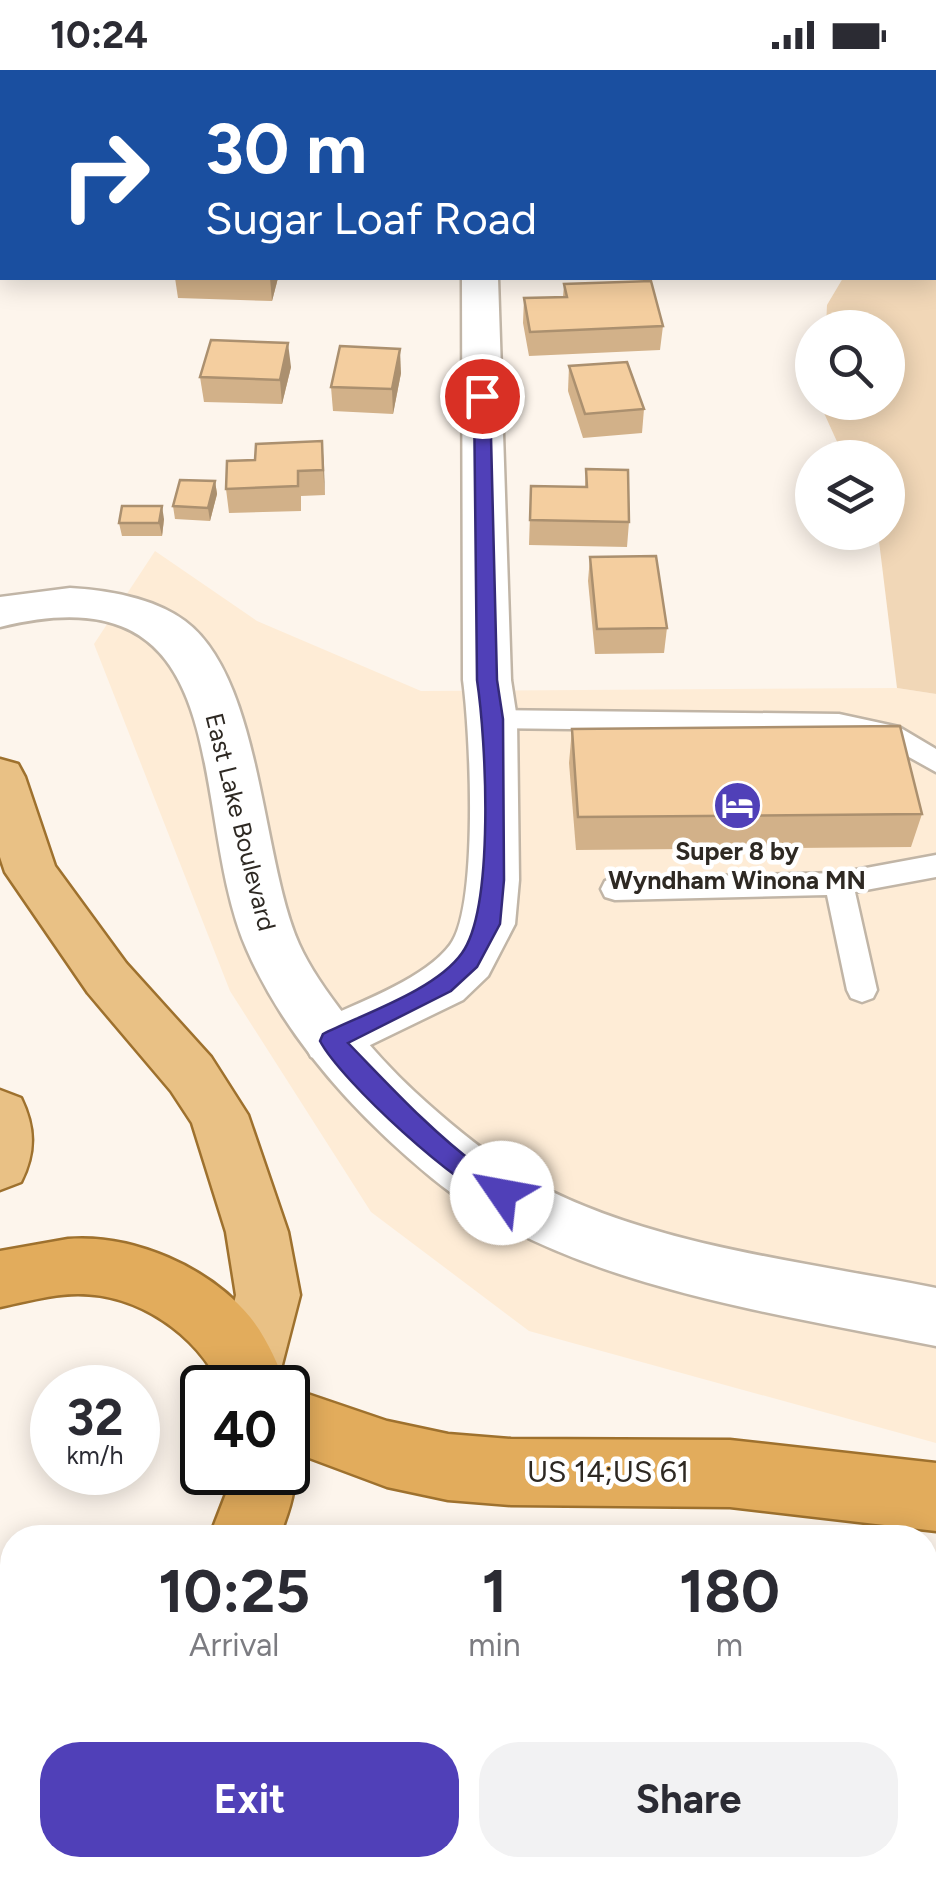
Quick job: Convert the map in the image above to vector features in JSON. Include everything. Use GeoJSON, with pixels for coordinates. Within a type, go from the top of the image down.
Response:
{"type":"FeatureCollection","features":[{"type":"Feature","properties":{"kind":"highway"},"geometry":{"type":"LineString","coordinates":[[0,1279],[76,1266],[116,1269],[150,1281],[208,1317],[246,1365]]}},
{"type":"Feature","properties":{"kind":"highway","name":"US 14;US 61"},"geometry":{"type":"LineString","coordinates":[[310,1420],[355,1446],[444,1466],[508,1472],[705,1472],[854,1484],[936,1498]]}},
{"type":"Feature","properties":{"kind":"highway"},"geometry":{"type":"LineString","coordinates":[[249,1525],[260,1495]]}},
{"type":"Feature","properties":{"kind":"main road"},"geometry":{"type":"LineString","coordinates":[[0,777],[31,872],[107,978],[191,1074],[219,1115],[258,1232],[268,1295],[265,1365]]}},
{"type":"Feature","properties":{"kind":"main road"},"geometry":{"type":"LineString","coordinates":[[0,1115],[4,1128],[0,1164]]}},
{"type":"Feature","properties":{"kind":"street"},"geometry":{"type":"LineString","coordinates":[[331,1041],[443,985],[469,961],[488,924],[493,880],[493,719],[487,680],[480,280]]}},
{"type":"Feature","properties":{"kind":"street","name":"East Lake Boulevard"},"geometry":{"type":"LineString","coordinates":[[0,612],[30,604],[87,602],[135,613],[176,637],[200,670],[215,712],[274,950],[331,1041],[408,1122],[471,1175],[533,1212],[632,1247],[719,1272],[936,1317]]}},
{"type":"Feature","properties":{"kind":"lane"},"geometry":{"type":"LineString","coordinates":[[493,719],[838,724],[890,734],[936,762]]}},
{"type":"Feature","properties":{"kind":"lane"},"geometry":{"type":"LineString","coordinates":[[614,889],[839,884],[936,866]]}},
{"type":"Feature","properties":{"kind":"lane"},"geometry":{"type":"LineString","coordinates":[[839,884],[862,990]]}},
{"type":"Feature","properties":{"kind":"shaded area"},"geometry":{"type":"Polygon","coordinates":[[[842,280],[936,280],[936,694],[897,688],[880,550],[905,550],[905,440],[836,440],[827,420],[905,420],[905,310],[827,310],[842,280]]]}},
{"type":"Feature","properties":{"kind":"shaded area"},"geometry":{"type":"Polygon","coordinates":[[[155,551],[257,621],[421,691],[897,688],[936,694],[936,1443],[529,1331],[371,1212],[230,991],[94,644],[155,551]]]}},
{"type":"Feature","properties":{"kind":"building"},"geometry":{"type":"Polygon","coordinates":[[[651,281],[663,326],[530,332],[524,298],[567,297],[564,284],[651,281]]]}},
{"type":"Feature","properties":{"kind":"building"},"geometry":{"type":"Polygon","coordinates":[[[211,340],[288,343],[280,380],[200,377],[211,340]]]}},
{"type":"Feature","properties":{"kind":"building"},"geometry":{"type":"Polygon","coordinates":[[[340,346],[400,349],[392,389],[331,387],[340,346]]]}},
{"type":"Feature","properties":{"kind":"building"},"geometry":{"type":"Polygon","coordinates":[[[627,362],[644,409],[585,414],[569,366],[627,362]]]}},
{"type":"Feature","properties":{"kind":"building"},"geometry":{"type":"Polygon","coordinates":[[[322,441],[323,470],[298,471],[298,486],[226,489],[227,461],[255,460],[256,444],[322,441]]]}},
{"type":"Feature","properties":{"kind":"building"},"geometry":{"type":"Polygon","coordinates":[[[586,469],[628,470],[629,522],[530,520],[531,486],[587,487],[586,469]]]}},
{"type":"Feature","properties":{"kind":"building"},"geometry":{"type":"Polygon","coordinates":[[[180,480],[215,481],[208,508],[173,506],[180,480]]]}},
{"type":"Feature","properties":{"kind":"building"},"geometry":{"type":"Polygon","coordinates":[[[122,506],[162,506],[159,523],[119,523],[122,506]]]}},
{"type":"Feature","properties":{"kind":"building"},"geometry":{"type":"Polygon","coordinates":[[[656,556],[667,628],[597,629],[590,557],[656,556]]]}},
{"type":"Feature","properties":{"kind":"building"},"geometry":{"type":"Polygon","coordinates":[[[900,726],[922,814],[578,817],[572,729],[900,726]]]}},
{"type":"Feature","properties":{"kind":"place","name":"Super 8 by Wyndham Winona MN"},"geometry":{"type":"Point","coordinates":[737,805]}},
{"type":"Feature","properties":{"kind":"route"},"geometry":{"type":"LineString","coordinates":[[482,396],[487,680],[493,719],[493,880],[488,924],[469,961],[443,985],[331,1041],[408,1122],[471,1175],[502,1193]]}}]}
